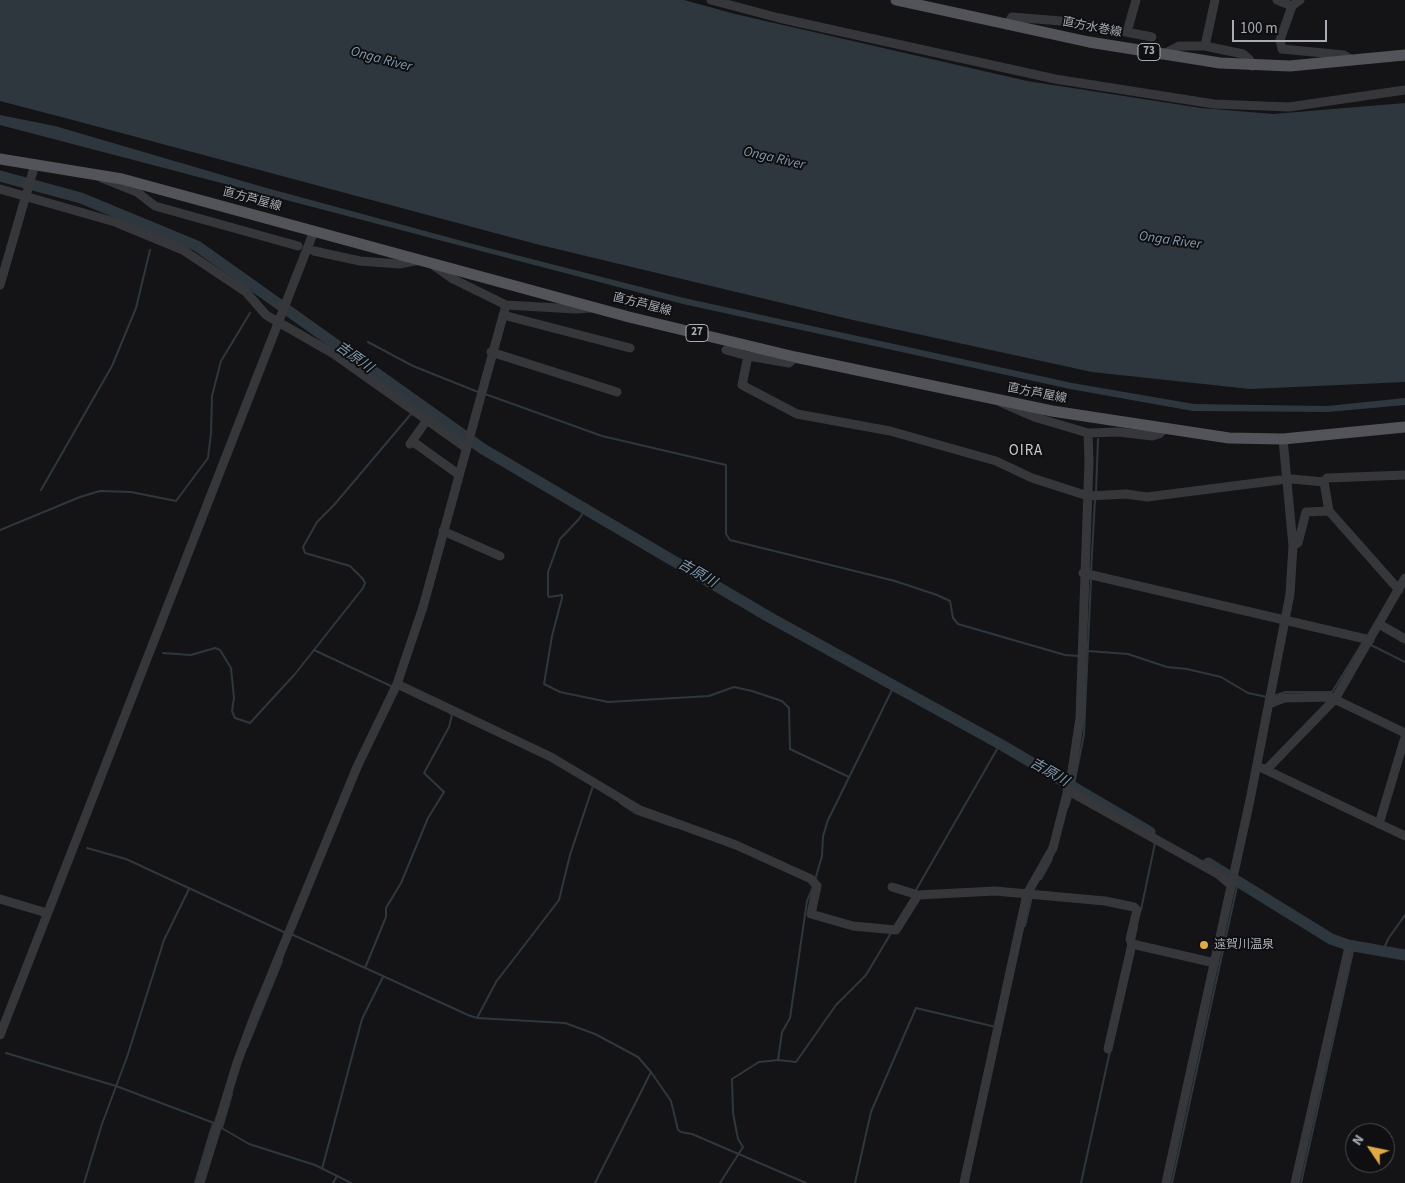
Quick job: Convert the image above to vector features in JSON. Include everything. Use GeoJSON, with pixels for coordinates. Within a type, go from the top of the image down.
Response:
{"type":"FeatureCollection","features":[{"type":"Feature","properties":{"kind":"main road","name":"直方水巻線"},"geometry":{"type":"LineString","coordinates":[[896,0],[1007,25],[1162,55],[1252,66],[1290,66],[1405,55]]}},
{"type":"Feature","properties":{"kind":"main road","name":"直方芦屋線"},"geometry":{"type":"LineString","coordinates":[[0,159],[122,179],[591,307],[795,357],[998,400],[1163,430],[1229,438],[1283,440],[1405,427]]}},
{"type":"Feature","properties":{"kind":"street"},"geometry":{"type":"LineString","coordinates":[[710,0],[779,18],[1055,79],[1214,104],[1289,107],[1405,90]]}},
{"type":"Feature","properties":{"kind":"street"},"geometry":{"type":"LineString","coordinates":[[1127,32],[1136,0]]}},
{"type":"Feature","properties":{"kind":"street"},"geometry":{"type":"LineString","coordinates":[[1205,46],[1215,0]]}},
{"type":"Feature","properties":{"kind":"street"},"geometry":{"type":"LineString","coordinates":[[1277,0],[1296,3],[1280,40],[1282,49],[1344,55],[1352,60]]}},
{"type":"Feature","properties":{"kind":"street"},"geometry":{"type":"LineString","coordinates":[[1007,25],[1012,17],[1073,22],[1152,37]]}},
{"type":"Feature","properties":{"kind":"street"},"geometry":{"type":"LineString","coordinates":[[1162,55],[1171,48],[1180,46],[1205,46],[1243,54],[1249,59],[1252,66]]}},
{"type":"Feature","properties":{"kind":"street"},"geometry":{"type":"LineString","coordinates":[[0,285],[35,164]]}},
{"type":"Feature","properties":{"kind":"street"},"geometry":{"type":"LineString","coordinates":[[95,174],[137,192],[155,206],[298,246]]}},
{"type":"Feature","properties":{"kind":"street"},"geometry":{"type":"LineString","coordinates":[[0,189],[115,222],[183,250],[246,292],[259,309],[334,354],[465,447]]}},
{"type":"Feature","properties":{"kind":"street"},"geometry":{"type":"LineString","coordinates":[[0,1035],[314,231]]}},
{"type":"Feature","properties":{"kind":"street"},"geometry":{"type":"LineString","coordinates":[[314,251],[360,261],[400,264],[420,260]]}},
{"type":"Feature","properties":{"kind":"street"},"geometry":{"type":"LineString","coordinates":[[432,263],[453,279],[506,306],[576,309],[591,307]]}},
{"type":"Feature","properties":{"kind":"street"},"geometry":{"type":"LineString","coordinates":[[200,1183],[237,1063],[254,1017],[357,767],[397,684],[423,607],[491,352],[506,306]]}},
{"type":"Feature","properties":{"kind":"street"},"geometry":{"type":"LineString","coordinates":[[503,315],[630,348]]}},
{"type":"Feature","properties":{"kind":"street"},"geometry":{"type":"LineString","coordinates":[[726,350],[748,356],[789,362],[795,357]]}},
{"type":"Feature","properties":{"kind":"street"},"geometry":{"type":"LineString","coordinates":[[491,352],[617,392]]}},
{"type":"Feature","properties":{"kind":"street"},"geometry":{"type":"LineString","coordinates":[[748,356],[742,385],[797,414],[890,431],[996,461],[1032,478],[1088,496],[1126,494],[1147,498],[1280,480]]}},
{"type":"Feature","properties":{"kind":"street"},"geometry":{"type":"LineString","coordinates":[[998,400],[1005,406],[1034,417],[1088,433],[1119,432],[1152,436],[1160,434],[1163,430]]}},
{"type":"Feature","properties":{"kind":"street"},"geometry":{"type":"LineString","coordinates":[[427,420],[411,443],[458,474]]}},
{"type":"Feature","properties":{"kind":"street"},"geometry":{"type":"LineString","coordinates":[[964,1183],[1027,894],[1053,848],[1067,790],[1080,718],[1088,496],[1088,433]]}},
{"type":"Feature","properties":{"kind":"street"},"geometry":{"type":"LineString","coordinates":[[1166,1183],[1257,768],[1285,621],[1293,570],[1293,546],[1283,440]]}},
{"type":"Feature","properties":{"kind":"street"},"geometry":{"type":"LineString","coordinates":[[1292,480],[1324,482],[1327,478],[1405,475]]}},
{"type":"Feature","properties":{"kind":"street"},"geometry":{"type":"LineString","coordinates":[[1324,482],[1329,511],[1398,590]]}},
{"type":"Feature","properties":{"kind":"street"},"geometry":{"type":"LineString","coordinates":[[1293,546],[1298,543],[1306,512],[1329,511]]}},
{"type":"Feature","properties":{"kind":"street"},"geometry":{"type":"LineString","coordinates":[[443,531],[500,556]]}},
{"type":"Feature","properties":{"kind":"street"},"geometry":{"type":"LineString","coordinates":[[1084,573],[1370,640]]}},
{"type":"Feature","properties":{"kind":"street"},"geometry":{"type":"LineString","coordinates":[[1267,769],[1335,700],[1405,578]]}},
{"type":"Feature","properties":{"kind":"street"},"geometry":{"type":"LineString","coordinates":[[1379,624],[1405,639]]}},
{"type":"Feature","properties":{"kind":"street"},"geometry":{"type":"LineString","coordinates":[[397,684],[551,757],[647,813],[736,844],[811,880],[816,886],[811,914],[853,926],[896,930],[918,895]]}},
{"type":"Feature","properties":{"kind":"street"},"geometry":{"type":"LineString","coordinates":[[1269,704],[1284,698],[1330,697],[1405,733]]}},
{"type":"Feature","properties":{"kind":"street"},"geometry":{"type":"LineString","coordinates":[[1379,824],[1405,737]]}},
{"type":"Feature","properties":{"kind":"street"},"geometry":{"type":"LineString","coordinates":[[1257,768],[1267,769],[1405,836]]}},
{"type":"Feature","properties":{"kind":"street"},"geometry":{"type":"LineString","coordinates":[[1067,790],[1218,874],[1231,885]]}},
{"type":"Feature","properties":{"kind":"street"},"geometry":{"type":"LineString","coordinates":[[892,887],[918,895],[994,891],[1105,901],[1134,907],[1137,910],[1130,939],[1132,944],[1108,1049]]}},
{"type":"Feature","properties":{"kind":"street"},"geometry":{"type":"LineString","coordinates":[[0,899],[47,914]]}},
{"type":"Feature","properties":{"kind":"street"},"geometry":{"type":"LineString","coordinates":[[1132,944],[1215,963]]}},
{"type":"Feature","properties":{"kind":"street"},"geometry":{"type":"LineString","coordinates":[[1294,1183],[1348,951]]}},
{"type":"Feature","properties":{"kind":"water","name":"Onga River"},"geometry":{"type":"Polygon","coordinates":[[[0,0],[684,0],[735,14],[1027,81],[1201,108],[1273,114],[1405,103],[1405,382],[1250,389],[1092,372],[853,320],[536,244],[0,101],[0,0]]]}},
{"type":"Feature","properties":{"kind":"water"},"geometry":{"type":"Polygon","coordinates":[[[0,115],[55,126],[263,187],[473,244],[684,298],[1072,383],[1194,404],[1327,406],[1405,398],[1405,405],[1328,412],[1193,411],[1070,389],[683,304],[0,125],[0,115]]]}},
{"type":"Feature","properties":{"kind":"waterway","name":"吉原川"},"geometry":{"type":"LineString","coordinates":[[0,176],[81,198],[197,246],[483,449],[769,617],[1000,744],[1150,832]]}},
{"type":"Feature","properties":{"kind":"waterway"},"geometry":{"type":"LineString","coordinates":[[41,490],[112,366],[136,308],[150,250]]}},
{"type":"Feature","properties":{"kind":"waterway","name":"吉原川"},"geometry":{"type":"LineString","coordinates":[[260,296],[262,292]]}},
{"type":"Feature","properties":{"kind":"waterway"},"geometry":{"type":"LineString","coordinates":[[0,530],[80,497],[100,491],[131,492],[176,501],[208,458],[212,396],[221,361],[250,313]]}},
{"type":"Feature","properties":{"kind":"waterway"},"geometry":{"type":"LineString","coordinates":[[368,342],[413,366],[478,392]]}},
{"type":"Feature","properties":{"kind":"waterway"},"geometry":{"type":"LineString","coordinates":[[485,394],[602,436],[726,465],[726,534],[730,540],[895,581],[950,601],[953,618],[958,624],[1065,655],[1078,656]]}},
{"type":"Feature","properties":{"kind":"waterway"},"geometry":{"type":"LineString","coordinates":[[163,653],[191,655],[215,648],[220,650],[231,668],[234,698],[232,711],[235,718],[250,723],[295,674],[363,588],[365,583],[363,579],[350,566],[305,553],[303,547],[317,522],[334,505],[411,414]]}},
{"type":"Feature","properties":{"kind":"waterway"},"geometry":{"type":"LineString","coordinates":[[1096,492],[1098,439]]}},
{"type":"Feature","properties":{"kind":"waterway"},"geometry":{"type":"LineString","coordinates":[[1091,571],[1095,499]]}},
{"type":"Feature","properties":{"kind":"waterway"},"geometry":{"type":"LineString","coordinates":[[585,510],[560,539],[548,572],[549,597],[562,595],[562,598],[552,636],[544,684],[560,692],[608,702],[709,696],[734,687],[752,691],[782,701],[789,708],[790,749],[849,777]]}},
{"type":"Feature","properties":{"kind":"waterway"},"geometry":{"type":"LineString","coordinates":[[1073,790],[1084,734],[1091,579]]}},
{"type":"Feature","properties":{"kind":"waterway"},"geometry":{"type":"LineString","coordinates":[[1274,696],[1285,692],[1332,692],[1363,642]]}},
{"type":"Feature","properties":{"kind":"waterway"},"geometry":{"type":"LineString","coordinates":[[1369,644],[1405,662]]}},
{"type":"Feature","properties":{"kind":"waterway"},"geometry":{"type":"LineString","coordinates":[[314,650],[393,687]]}},
{"type":"Feature","properties":{"kind":"waterway"},"geometry":{"type":"LineString","coordinates":[[1088,651],[1128,654],[1167,667],[1187,669],[1221,677],[1248,693],[1267,697]]}},
{"type":"Feature","properties":{"kind":"waterway"},"geometry":{"type":"LineString","coordinates":[[815,880],[822,856],[823,836],[828,820],[894,686]]}},
{"type":"Feature","properties":{"kind":"waterway"},"geometry":{"type":"LineString","coordinates":[[365,968],[386,917],[386,908],[401,883],[428,818],[444,792],[424,773],[449,727],[452,715],[450,713]]}},
{"type":"Feature","properties":{"kind":"waterway"},"geometry":{"type":"LineString","coordinates":[[916,890],[1000,744]]}},
{"type":"Feature","properties":{"kind":"waterway"},"geometry":{"type":"LineString","coordinates":[[477,1018],[496,982],[559,900],[570,855],[593,786]]}},
{"type":"Feature","properties":{"kind":"waterway"},"geometry":{"type":"LineString","coordinates":[[1068,807],[1071,797]]}},
{"type":"Feature","properties":{"kind":"waterway"},"geometry":{"type":"LineString","coordinates":[[620,803],[635,813],[675,827]]}},
{"type":"Feature","properties":{"kind":"waterway"},"geometry":{"type":"LineString","coordinates":[[1141,910],[1155,843]]}},
{"type":"Feature","properties":{"kind":"waterway"},"geometry":{"type":"LineString","coordinates":[[87,848],[126,859],[286,933]]}},
{"type":"Feature","properties":{"kind":"waterway"},"geometry":{"type":"LineString","coordinates":[[1041,879],[1052,859]]}},
{"type":"Feature","properties":{"kind":"waterway","name":"吉原川"},"geometry":{"type":"LineString","coordinates":[[1208,863],[1331,939],[1348,945],[1405,955]]}},
{"type":"Feature","properties":{"kind":"waterway"},"geometry":{"type":"LineString","coordinates":[[1172,1183],[1238,882]]}},
{"type":"Feature","properties":{"kind":"waterway"},"geometry":{"type":"LineString","coordinates":[[720,1183],[743,1147],[738,1139],[733,1113],[732,1079],[759,1062],[778,1060],[782,1032],[790,1018],[807,901],[813,887]]}},
{"type":"Feature","properties":{"kind":"waterway"},"geometry":{"type":"LineString","coordinates":[[84,1183],[164,940],[189,889]]}},
{"type":"Feature","properties":{"kind":"waterway"},"geometry":{"type":"LineString","coordinates":[[1025,926],[1032,896]]}},
{"type":"Feature","properties":{"kind":"waterway"},"geometry":{"type":"LineString","coordinates":[[1383,951],[1388,939],[1405,915]]}},
{"type":"Feature","properties":{"kind":"waterway"},"geometry":{"type":"LineString","coordinates":[[1134,941],[1137,927]]}},
{"type":"Feature","properties":{"kind":"waterway"},"geometry":{"type":"LineString","coordinates":[[778,1060],[796,1062],[836,1005],[866,975],[891,933]]}},
{"type":"Feature","properties":{"kind":"waterway"},"geometry":{"type":"LineString","coordinates":[[291,934],[477,1018],[565,1023],[595,1034],[638,1057],[651,1072],[671,1101],[678,1130],[692,1134],[806,1183]]}},
{"type":"Feature","properties":{"kind":"waterway"},"geometry":{"type":"LineString","coordinates":[[1301,1183],[1354,947]]}},
{"type":"Feature","properties":{"kind":"waterway"},"geometry":{"type":"LineString","coordinates":[[247,1047],[282,961]]}},
{"type":"Feature","properties":{"kind":"waterway"},"geometry":{"type":"LineString","coordinates":[[322,1169],[362,1019],[383,977]]}},
{"type":"Feature","properties":{"kind":"waterway"},"geometry":{"type":"LineString","coordinates":[[855,1183],[871,1112],[916,1008],[996,1027]]}},
{"type":"Feature","properties":{"kind":"waterway"},"geometry":{"type":"LineString","coordinates":[[1081,1183],[1110,1051]]}},
{"type":"Feature","properties":{"kind":"waterway"},"geometry":{"type":"LineString","coordinates":[[6,1053],[116,1086],[214,1123]]}},
{"type":"Feature","properties":{"kind":"waterway"},"geometry":{"type":"LineString","coordinates":[[595,1183],[651,1072]]}},
{"type":"Feature","properties":{"kind":"waterway"},"geometry":{"type":"LineString","coordinates":[[222,1128],[232,1094]]}},
{"type":"Feature","properties":{"kind":"waterway"},"geometry":{"type":"LineString","coordinates":[[195,1183],[213,1123]]}},
{"type":"Feature","properties":{"kind":"waterway"},"geometry":{"type":"LineString","coordinates":[[220,1127],[249,1144],[315,1165],[351,1183]]}},
{"type":"Feature","properties":{"kind":"waterway"},"geometry":{"type":"LineString","coordinates":[[333,1183],[337,1176]]}},
{"type":"Feature","properties":{"kind":"place","name":"遠賀川温泉"},"geometry":{"type":"Point","coordinates":[1204,945]}},
{"type":"Feature","properties":{"kind":"district","name":"OIRA"},"geometry":{"type":"Point","coordinates":[1026,452]}}]}
